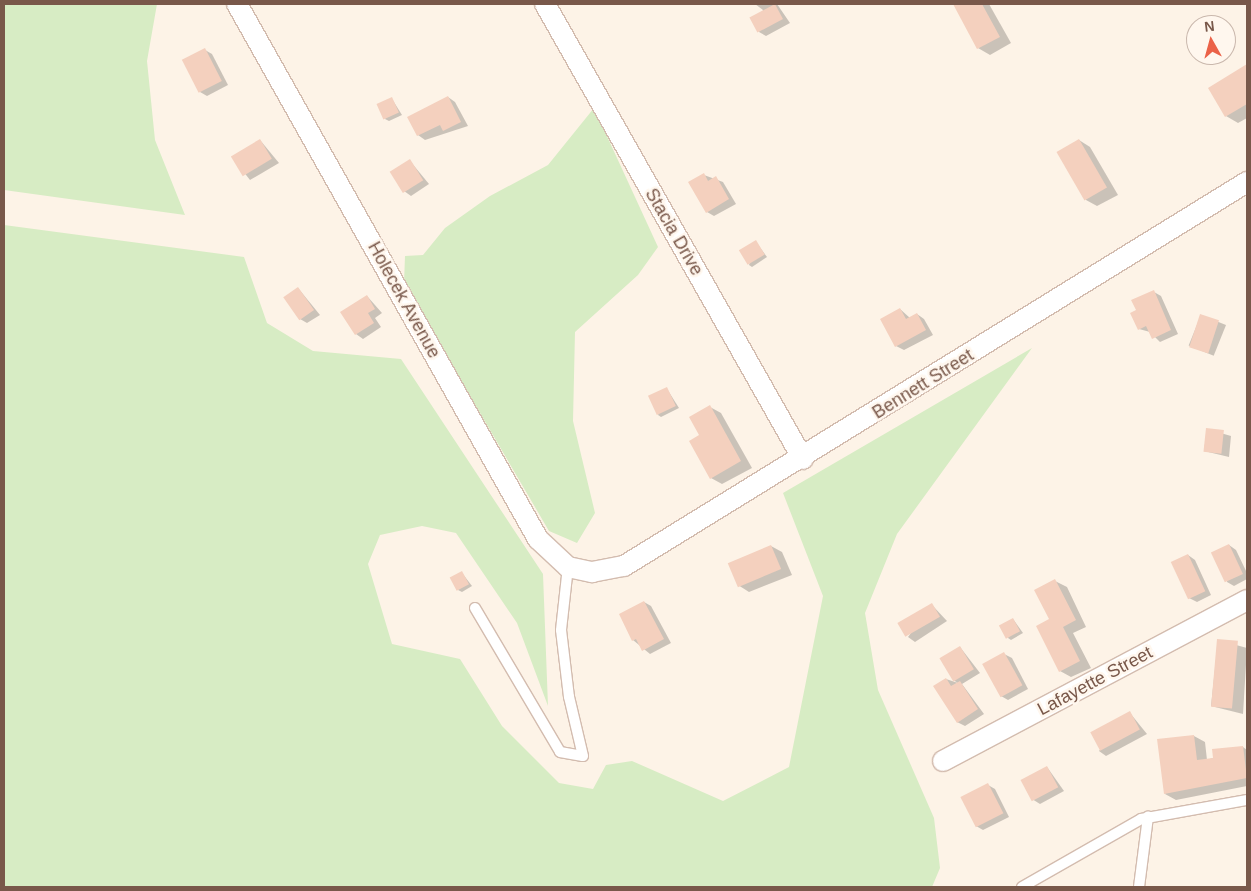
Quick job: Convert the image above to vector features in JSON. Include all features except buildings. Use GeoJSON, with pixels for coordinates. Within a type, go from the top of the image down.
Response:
{"type":"FeatureCollection","features":[{"type":"Feature","properties":{"kind":"street","name":"Holecek Avenue"},"geometry":{"type":"LineString","coordinates":[[237,4],[538,539],[568,567]]}},
{"type":"Feature","properties":{"kind":"street","name":"Stacia Drive"},"geometry":{"type":"LineString","coordinates":[[545,4],[803,459]]}},
{"type":"Feature","properties":{"kind":"street","name":"Bennett Street"},"geometry":{"type":"LineString","coordinates":[[568,567],[592,572],[624,566],[803,459],[1247,182]]}},
{"type":"Feature","properties":{"kind":"street","name":"Lafayette Street"},"geometry":{"type":"LineString","coordinates":[[942,761],[1247,600]]}},
{"type":"Feature","properties":{"kind":"lane"},"geometry":{"type":"LineString","coordinates":[[475,608],[560,752],[583,756],[569,697],[561,630],[568,567]]}},
{"type":"Feature","properties":{"kind":"lane"},"geometry":{"type":"LineString","coordinates":[[1022,887],[1097,841],[1148,817],[1247,800]]}},
{"type":"Feature","properties":{"kind":"lane"},"geometry":{"type":"LineString","coordinates":[[1139,887],[1148,817]]}},
{"type":"Feature","properties":{"kind":"green space"},"geometry":{"type":"Polygon","coordinates":[[[4,4],[157,4],[147,61],[155,140],[185,215],[4,190],[4,4]]]}},
{"type":"Feature","properties":{"kind":"green space"},"geometry":{"type":"Polygon","coordinates":[[[594,108],[658,247],[638,275],[575,332],[573,421],[595,513],[577,543],[549,531],[404,283],[405,256],[423,255],[445,228],[490,196],[548,165],[594,108]]]}},
{"type":"Feature","properties":{"kind":"green space"},"geometry":{"type":"Polygon","coordinates":[[[4,225],[244,257],[267,323],[313,351],[401,359],[543,574],[548,706],[517,623],[456,533],[422,526],[380,535],[368,564],[392,644],[460,659],[502,726],[559,783],[593,789],[606,765],[632,761],[723,801],[789,767],[823,596],[783,493],[1032,348],[897,534],[865,613],[878,690],[934,818],[940,868],[932,887],[4,887],[4,225]]]}}]}
